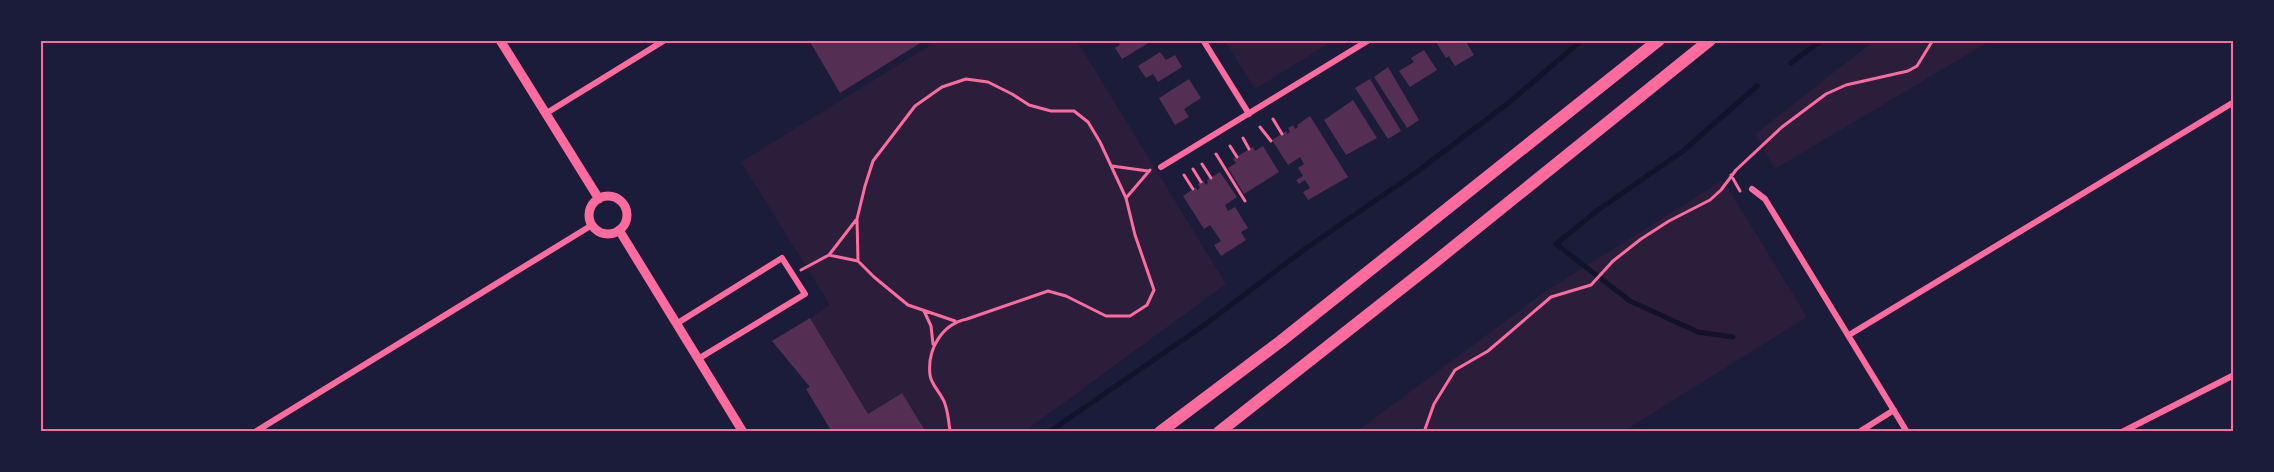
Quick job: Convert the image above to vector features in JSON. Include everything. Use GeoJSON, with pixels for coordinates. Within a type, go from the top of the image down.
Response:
{"type":"FeatureCollection","features":[{"type":"Feature","properties":{"kind":"highway"},"geometry":{"type":"LineString","coordinates":[[1160,432],[1290,334],[1659,40]]}},
{"type":"Feature","properties":{"kind":"highway"},"geometry":{"type":"LineString","coordinates":[[1219,432],[1710,40]]}},
{"type":"Feature","properties":{"kind":"main road"},"geometry":{"type":"LineString","coordinates":[[500,40],[599,199]]}},
{"type":"Feature","properties":{"kind":"main road"},"geometry":{"type":"LineString","coordinates":[[611,197],[618,199],[626,208],[626,220],[619,231],[607,234],[592,225],[590,213],[594,202],[599,199],[611,197]]}},
{"type":"Feature","properties":{"kind":"main road"},"geometry":{"type":"LineString","coordinates":[[619,231],[743,432]]}},
{"type":"Feature","properties":{"kind":"street"},"geometry":{"type":"LineString","coordinates":[[545,114],[665,40]]}},
{"type":"Feature","properties":{"kind":"street"},"geometry":{"type":"LineString","coordinates":[[1203,40],[1249,114]]}},
{"type":"Feature","properties":{"kind":"street"},"geometry":{"type":"LineString","coordinates":[[1161,167],[1369,40]]}},
{"type":"Feature","properties":{"kind":"street"},"geometry":{"type":"LineString","coordinates":[[1849,335],[2234,102]]}},
{"type":"Feature","properties":{"kind":"street"},"geometry":{"type":"LineString","coordinates":[[1752,189],[1765,200],[1907,432]]}},
{"type":"Feature","properties":{"kind":"street"},"geometry":{"type":"LineString","coordinates":[[255,432],[592,225]]}},
{"type":"Feature","properties":{"kind":"street"},"geometry":{"type":"LineString","coordinates":[[676,324],[782,258],[805,294],[698,359]]}},
{"type":"Feature","properties":{"kind":"street"},"geometry":{"type":"LineString","coordinates":[[2122,432],[2234,375]]}},
{"type":"Feature","properties":{"kind":"street"},"geometry":{"type":"LineString","coordinates":[[1859,432],[1894,410]]}},
{"type":"Feature","properties":{"kind":"path"},"geometry":{"type":"LineString","coordinates":[[1424,432],[1434,404],[1455,370],[1488,351],[1551,297],[1591,285],[1605,268],[1641,239],[1669,221],[1710,200],[1731,176],[1782,127],[1826,94],[1846,85],[1908,71],[1917,66],[1933,40]]}},
{"type":"Feature","properties":{"kind":"path"},"geometry":{"type":"LineString","coordinates":[[858,261],[857,219],[873,161],[915,106],[942,87],[966,79],[988,82],[1029,105],[1051,111],[1074,111],[1088,122],[1126,198],[1135,235],[1154,290],[1147,305],[1130,316],[1106,316],[1066,296],[1048,291],[955,321],[944,330],[933,345]]}},
{"type":"Feature","properties":{"kind":"path"},"geometry":{"type":"LineString","coordinates":[[1273,119],[1282,134]]}},
{"type":"Feature","properties":{"kind":"path"},"geometry":{"type":"LineString","coordinates":[[1260,127],[1272,141]]}},
{"type":"Feature","properties":{"kind":"path"},"geometry":{"type":"LineString","coordinates":[[1243,138],[1250,149]]}},
{"type":"Feature","properties":{"kind":"path"},"geometry":{"type":"LineString","coordinates":[[1230,146],[1237,157]]}},
{"type":"Feature","properties":{"kind":"path"},"geometry":{"type":"LineString","coordinates":[[1216,154],[1245,201]]}},
{"type":"Feature","properties":{"kind":"path"},"geometry":{"type":"LineString","coordinates":[[1202,164],[1210,178]]}},
{"type":"Feature","properties":{"kind":"path"},"geometry":{"type":"LineString","coordinates":[[1112,166],[1149,171],[1161,167]]}},
{"type":"Feature","properties":{"kind":"path"},"geometry":{"type":"LineString","coordinates":[[1193,169],[1201,182]]}},
{"type":"Feature","properties":{"kind":"path"},"geometry":{"type":"LineString","coordinates":[[1126,198],[1149,171]]}},
{"type":"Feature","properties":{"kind":"path"},"geometry":{"type":"LineString","coordinates":[[1184,175],[1193,189]]}},
{"type":"Feature","properties":{"kind":"path"},"geometry":{"type":"LineString","coordinates":[[1731,176],[1739,191],[1752,189]]}},
{"type":"Feature","properties":{"kind":"path"},"geometry":{"type":"LineString","coordinates":[[792,274],[829,255],[857,219]]}},
{"type":"Feature","properties":{"kind":"path"},"geometry":{"type":"LineString","coordinates":[[829,255],[858,261],[908,305],[955,321]]}},
{"type":"Feature","properties":{"kind":"path"},"geometry":{"type":"LineString","coordinates":[[924,310],[931,326],[933,345],[930,376],[945,404],[950,432]]}},
{"type":"Feature","properties":{"kind":"shaded area"},"geometry":{"type":"Polygon","coordinates":[[[937,41],[1077,41],[1226,284],[1025,431],[926,431],[902,393],[868,414],[810,318],[830,305],[741,162],[937,41]]]}},
{"type":"Feature","properties":{"kind":"shaded area"},"geometry":{"type":"Polygon","coordinates":[[[1225,41],[1332,41],[1255,89],[1225,41]]]}},
{"type":"Feature","properties":{"kind":"shaded area"},"geometry":{"type":"Polygon","coordinates":[[[1874,41],[1990,41],[1775,169],[1755,134],[1874,41]]]}},
{"type":"Feature","properties":{"kind":"shaded area"},"geometry":{"type":"Polygon","coordinates":[[[1723,180],[1807,317],[1624,431],[1356,432],[1543,293],[1723,180]]]}},
{"type":"Feature","properties":{"kind":"building"},"geometry":{"type":"Polygon","coordinates":[[[809,40],[925,40],[840,93],[809,40]]]}},
{"type":"Feature","properties":{"kind":"building"},"geometry":{"type":"Polygon","coordinates":[[[1117,40],[1149,40],[1150,42],[1122,59],[1115,48],[1120,45],[1117,40]]]}},
{"type":"Feature","properties":{"kind":"building"},"geometry":{"type":"Polygon","coordinates":[[[1438,40],[1465,40],[1474,55],[1455,66],[1449,56],[1446,58],[1436,42],[1438,40]]]}},
{"type":"Feature","properties":{"kind":"building"},"geometry":{"type":"Polygon","coordinates":[[[1424,50],[1437,70],[1410,87],[1399,71],[1414,62],[1411,58],[1424,50]]]}},
{"type":"Feature","properties":{"kind":"building"},"geometry":{"type":"Polygon","coordinates":[[[1160,52],[1166,60],[1175,55],[1182,67],[1158,82],[1153,74],[1146,78],[1138,66],[1160,52]]]}},
{"type":"Feature","properties":{"kind":"building"},"geometry":{"type":"Polygon","coordinates":[[[1388,67],[1419,120],[1407,128],[1374,77],[1388,67]]]}},
{"type":"Feature","properties":{"kind":"building"},"geometry":{"type":"Polygon","coordinates":[[[1189,79],[1201,98],[1184,109],[1189,117],[1175,125],[1159,98],[1189,79]]]}},
{"type":"Feature","properties":{"kind":"building"},"geometry":{"type":"Polygon","coordinates":[[[1370,79],[1401,131],[1388,139],[1355,88],[1370,79]]]}},
{"type":"Feature","properties":{"kind":"building"},"geometry":{"type":"Polygon","coordinates":[[[1353,100],[1377,138],[1346,155],[1324,120],[1353,100]]]}},
{"type":"Feature","properties":{"kind":"building"},"geometry":{"type":"Polygon","coordinates":[[[1310,116],[1348,177],[1308,200],[1303,192],[1310,188],[1305,180],[1299,184],[1296,180],[1303,176],[1298,168],[1304,164],[1300,157],[1288,165],[1272,140],[1286,131],[1287,134],[1290,132],[1288,128],[1293,125],[1295,129],[1310,116]]]}},
{"type":"Feature","properties":{"kind":"building"},"geometry":{"type":"Polygon","coordinates":[[[1263,146],[1279,172],[1244,194],[1228,168],[1236,163],[1233,159],[1253,147],[1255,151],[1263,146]]]}},
{"type":"Feature","properties":{"kind":"building"},"geometry":{"type":"Polygon","coordinates":[[[1220,172],[1237,197],[1225,205],[1228,211],[1235,207],[1248,228],[1241,232],[1246,240],[1221,256],[1214,245],[1221,241],[1210,225],[1204,229],[1183,196],[1196,187],[1197,190],[1200,188],[1198,184],[1203,180],[1206,185],[1207,180],[1220,172]]]}},
{"type":"Feature","properties":{"kind":"building"},"geometry":{"type":"Polygon","coordinates":[[[810,318],[868,414],[902,393],[926,432],[832,432],[806,389],[810,387],[772,341],[810,318]]]}},
{"type":"Feature","properties":{"kind":"waterway"},"geometry":{"type":"LineString","coordinates":[[1049,432],[1203,326],[1305,249],[1414,174],[1506,105],[1582,40]]}},
{"type":"Feature","properties":{"kind":"waterway"},"geometry":{"type":"LineString","coordinates":[[1791,63],[1822,40]]}},
{"type":"Feature","properties":{"kind":"waterway"},"geometry":{"type":"LineString","coordinates":[[1733,337],[1698,332],[1630,301],[1556,244],[1598,210],[1683,151],[1757,86]]}}]}
